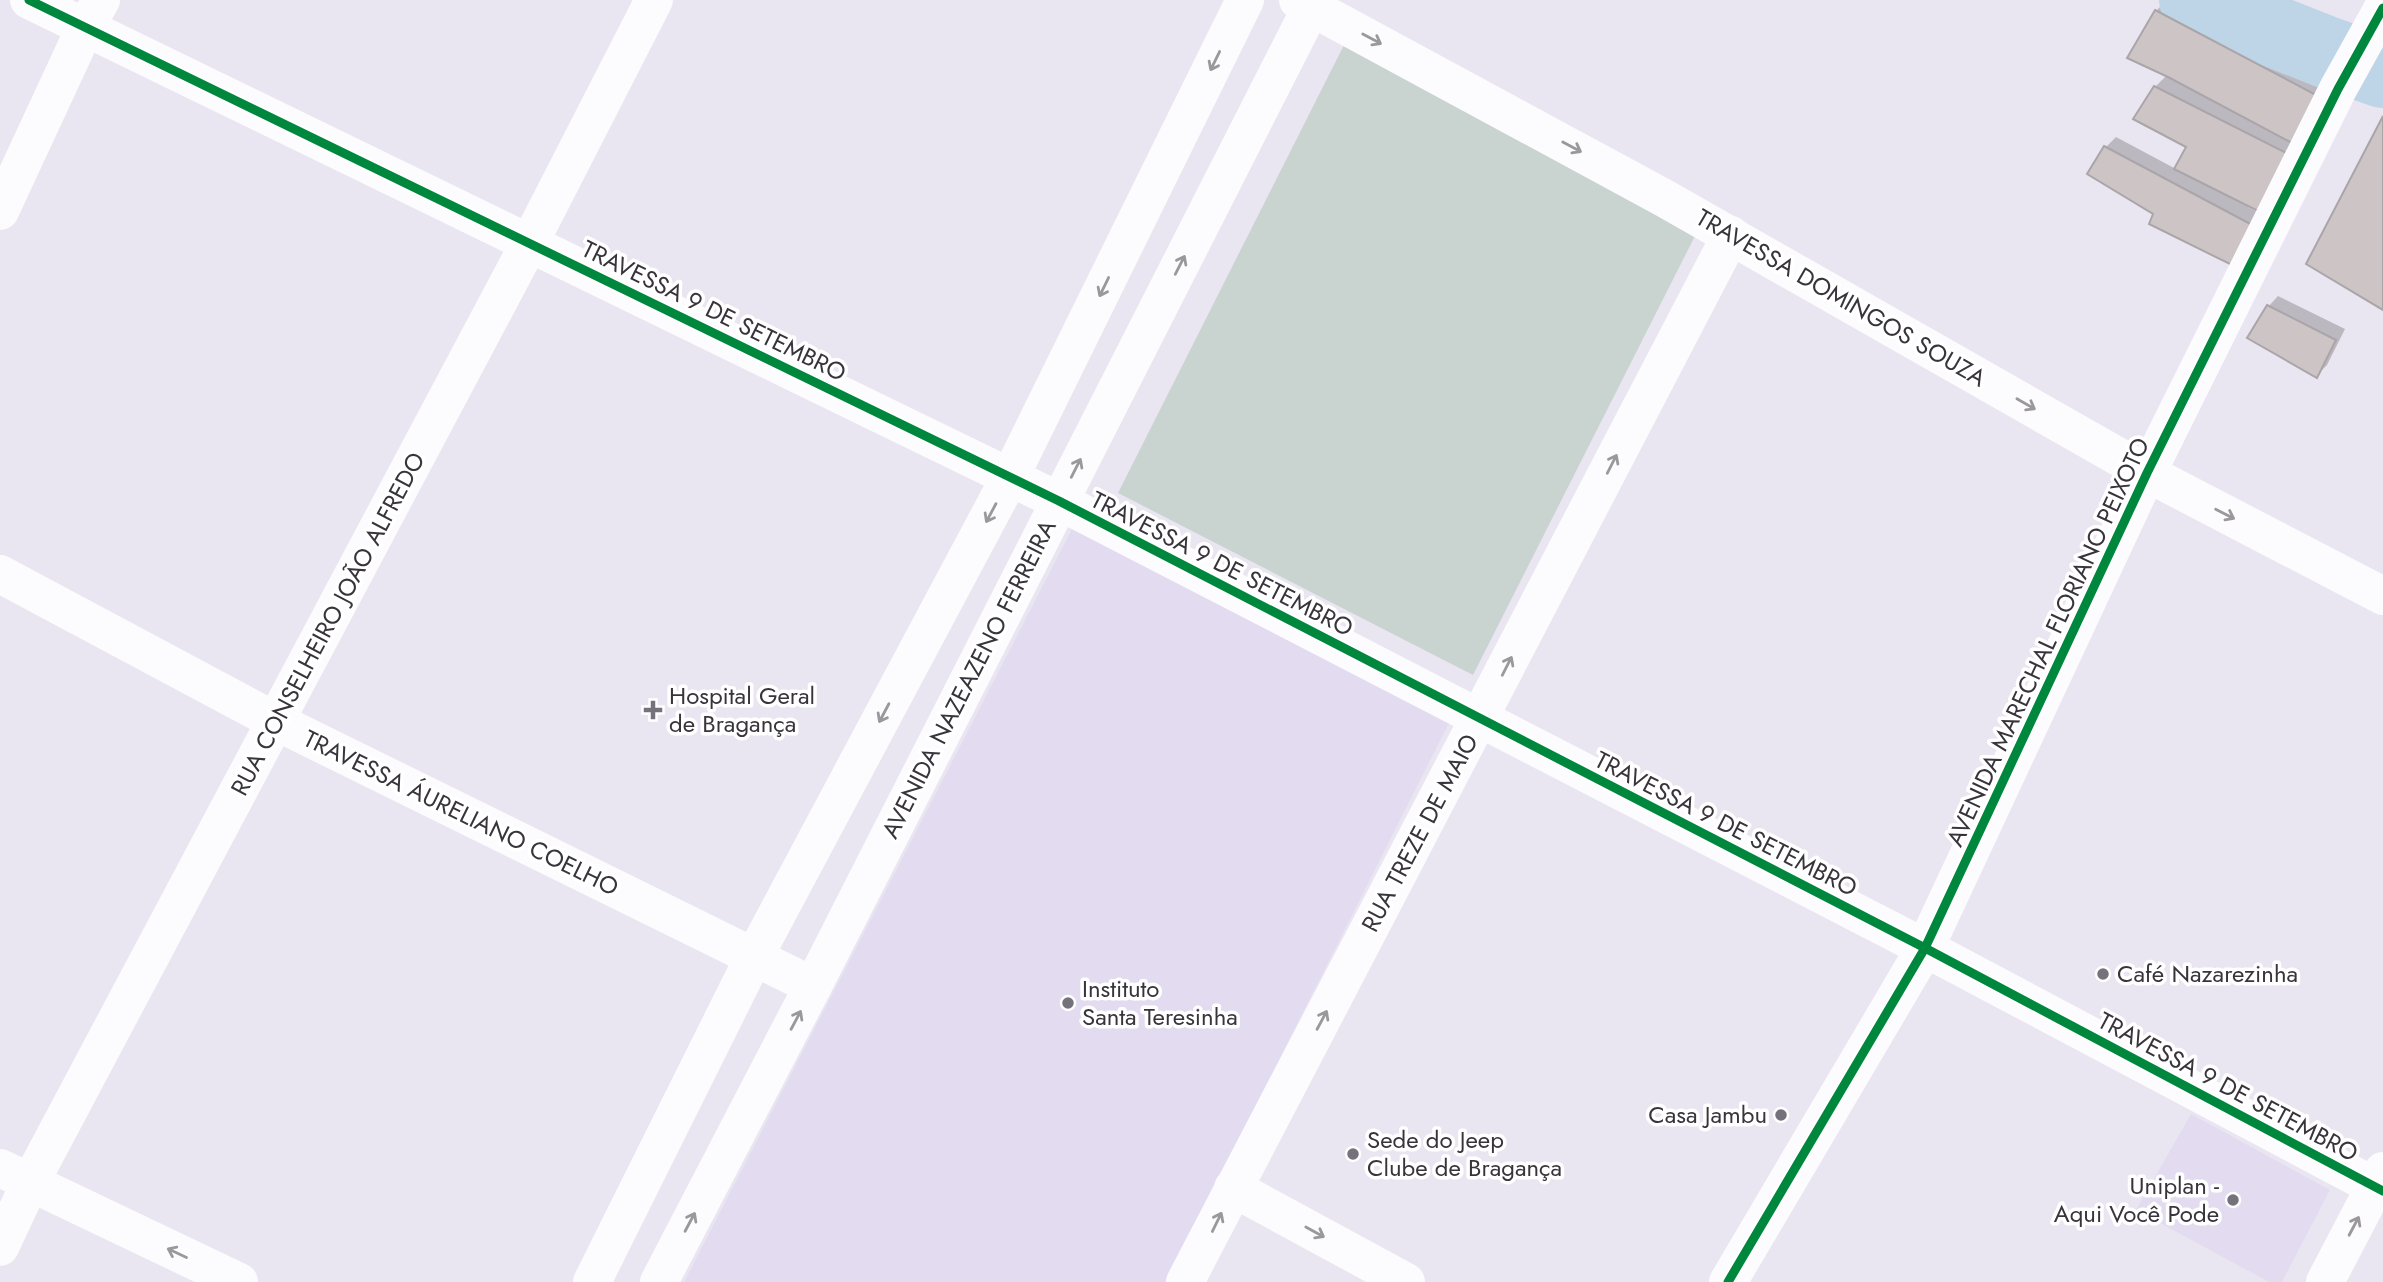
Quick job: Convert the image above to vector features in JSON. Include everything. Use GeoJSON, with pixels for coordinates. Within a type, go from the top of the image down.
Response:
{"type":"FeatureCollection","features":[{"type":"Feature","properties":{"kind":"street","name":"TRAVESSA 9 DE SETEMBRO"},"geometry":{"type":"LineString","coordinates":[[29,0],[93,14],[530,242],[1059,501],[2380,1183]]}},
{"type":"Feature","properties":{"kind":"street","name":"RUA CONSELHEIRO JOÃO ALFREDO"},"geometry":{"type":"LineString","coordinates":[[0,1247],[15,1175],[277,722],[654,0]]}},
{"type":"Feature","properties":{"kind":"street"},"geometry":{"type":"LineString","coordinates":[[592,1282],[753,959],[1010,477],[1245,0]]}},
{"type":"Feature","properties":{"kind":"street","name":"TRAVESSA DOMINGOS SOUZA"},"geometry":{"type":"LineString","coordinates":[[1308,2],[1731,235],[2147,473],[2383,596]]}},
{"type":"Feature","properties":{"kind":"street","name":"AVENIDA NAZEAZENO FERREIRA"},"geometry":{"type":"LineString","coordinates":[[659,1282],[813,986],[1059,501],[1308,2]]}},
{"type":"Feature","properties":{"kind":"street"},"geometry":{"type":"LineString","coordinates":[[0,211],[93,14]]}},
{"type":"Feature","properties":{"kind":"street","name":"AVENIDA MARECHAL FLORIANO PEIXOTO"},"geometry":{"type":"LineString","coordinates":[[1728,1282],[1925,947],[2147,473],[2338,89],[2375,24]]}},
{"type":"Feature","properties":{"kind":"street","name":"RUA TREZE DE MAIO"},"geometry":{"type":"LineString","coordinates":[[1185,1282],[1731,235]]}},
{"type":"Feature","properties":{"kind":"street","name":"TRAVESSA ÁURELIANO COELHO"},"geometry":{"type":"LineString","coordinates":[[0,574],[277,722],[753,959],[813,986]]}},
{"type":"Feature","properties":{"kind":"street"},"geometry":{"type":"LineString","coordinates":[[15,1175],[239,1282]]}},
{"type":"Feature","properties":{"kind":"street"},"geometry":{"type":"LineString","coordinates":[[2325,1282],[2380,1183]]}},
{"type":"Feature","properties":{"kind":"street"},"geometry":{"type":"LineString","coordinates":[[1233,1188],[1406,1282]]}},
{"type":"Feature","properties":{"kind":"shaded area"},"geometry":{"type":"Polygon","coordinates":[[[1345,43],[1697,232],[1473,675],[1118,493],[1345,43]]]}},
{"type":"Feature","properties":{"kind":"shaded area","name":"Instituto Santa Teresinha"},"geometry":{"type":"Polygon","coordinates":[[[1074,525],[1449,723],[1167,1282],[684,1282],[1074,525]]]}},
{"type":"Feature","properties":{"kind":"shaded area","name":"Uniplan - Aqui Você Pode"},"geometry":{"type":"Polygon","coordinates":[[[2191,1114],[2330,1190],[2282,1282],[2269,1282],[2136,1210],[2191,1114]]]}},
{"type":"Feature","properties":{"kind":"building"},"geometry":{"type":"Polygon","coordinates":[[[2155,10],[2318,96],[2294,144],[2127,58],[2155,10]]]}},
{"type":"Feature","properties":{"kind":"building"},"geometry":{"type":"Polygon","coordinates":[[[2154,86],[2290,155],[2260,212],[2174,169],[2186,147],[2133,119],[2154,86]]]}},
{"type":"Feature","properties":{"kind":"building"},"geometry":{"type":"Polygon","coordinates":[[[2383,116],[2383,310],[2306,264],[2383,116]]]}},
{"type":"Feature","properties":{"kind":"building"},"geometry":{"type":"Polygon","coordinates":[[[2104,146],[2256,227],[2234,266],[2149,224],[2153,214],[2087,174],[2104,146]]]}},
{"type":"Feature","properties":{"kind":"building"},"geometry":{"type":"Polygon","coordinates":[[[2267,305],[2336,340],[2317,378],[2247,338],[2267,305]]]}},
{"type":"Feature","properties":{"kind":"waterway"},"geometry":{"type":"LineString","coordinates":[[2195,0],[2383,72]]}},
{"type":"Feature","properties":{"kind":"cycle path"},"geometry":{"type":"LineString","coordinates":[[29,0],[1059,501],[1925,948],[2383,1191]]}},
{"type":"Feature","properties":{"kind":"cycle path"},"geometry":{"type":"LineString","coordinates":[[1728,1282],[1925,948],[2147,473],[2338,89],[2383,8]]}},
{"type":"Feature","properties":{"kind":"place","name":"Hospital Geral de Bragança"},"geometry":{"type":"Point","coordinates":[653,710]}},
{"type":"Feature","properties":{"kind":"place","name":"Café Nazarezinha"},"geometry":{"type":"Point","coordinates":[2103,974]}},
{"type":"Feature","properties":{"kind":"place","name":"Instituto Santa Teresinha"},"geometry":{"type":"Point","coordinates":[1068,1003]}},
{"type":"Feature","properties":{"kind":"place","name":"Casa Jambu"},"geometry":{"type":"Point","coordinates":[1781,1115]}},
{"type":"Feature","properties":{"kind":"place","name":"Sede do Jeep Clube de Bragança"},"geometry":{"type":"Point","coordinates":[1353,1154]}},
{"type":"Feature","properties":{"kind":"place","name":"Uniplan - Aqui Você Pode"},"geometry":{"type":"Point","coordinates":[2233,1200]}}]}
